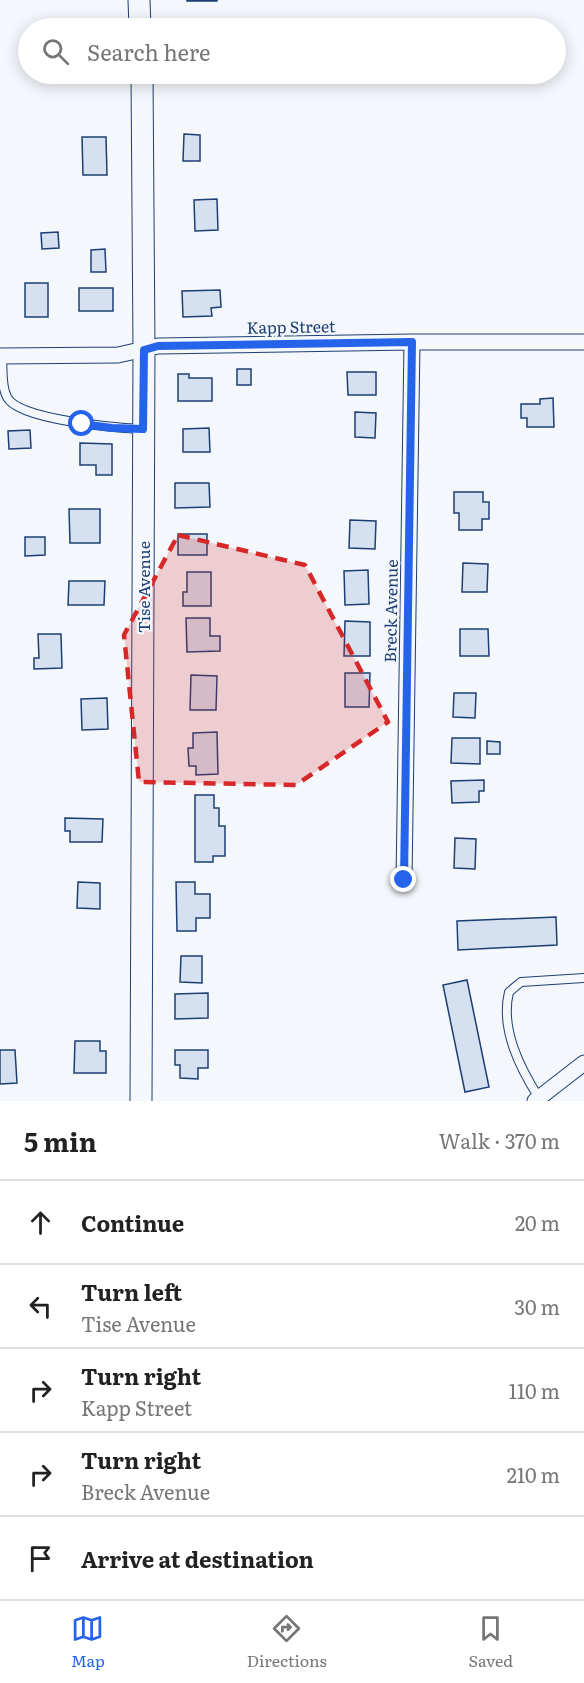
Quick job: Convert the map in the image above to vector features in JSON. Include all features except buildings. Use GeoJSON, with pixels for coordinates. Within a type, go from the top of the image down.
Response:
{"type":"FeatureCollection","features":[{"type":"Feature","properties":{"kind":"street"},"geometry":{"type":"LineString","coordinates":[[139,0],[140,18]]}},
{"type":"Feature","properties":{"kind":"street","name":"Tise Avenue"},"geometry":{"type":"LineString","coordinates":[[141,1101],[144,350],[142,84]]}},
{"type":"Feature","properties":{"kind":"street","name":"Breck Avenue"},"geometry":{"type":"LineString","coordinates":[[404,880],[412,342]]}},
{"type":"Feature","properties":{"kind":"street","name":"Kapp Street"},"geometry":{"type":"LineString","coordinates":[[1,356],[118,355],[158,346],[584,342]]}},
{"type":"Feature","properties":{"kind":"street"},"geometry":{"type":"LineString","coordinates":[[537,1099],[584,1063]]}},
{"type":"Feature","properties":{"kind":"lane"},"geometry":{"type":"LineString","coordinates":[[1,356],[6,397],[11,403],[26,410],[82,424],[143,429]]}},
{"type":"Feature","properties":{"kind":"lane"},"geometry":{"type":"LineString","coordinates":[[537,1099],[521,1069],[506,1020],[509,992],[521,982],[584,978]]}},
{"type":"Feature","properties":{"kind":"highlighted area"},"geometry":{"type":"Polygon","coordinates":[[[178,535],[305,565],[388,722],[296,785],[139,782],[124,635],[178,535]]]}},
{"type":"Feature","properties":{"kind":"route"},"geometry":{"type":"LineString","coordinates":[[82,424],[143,429],[144,350],[158,346],[412,342],[404,880]]}}]}
